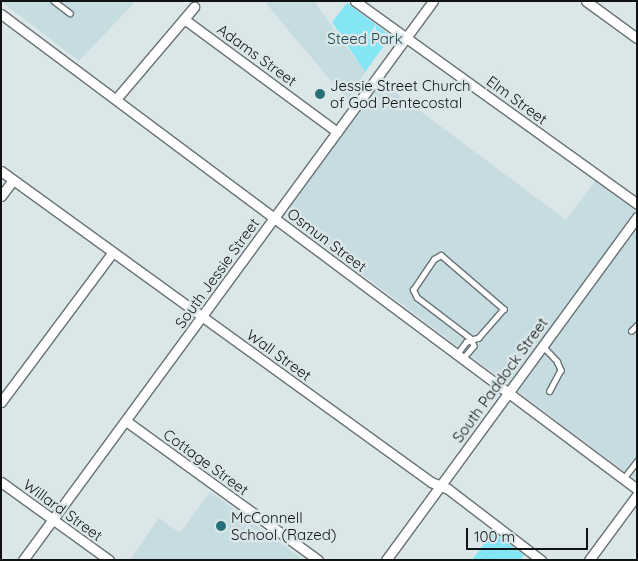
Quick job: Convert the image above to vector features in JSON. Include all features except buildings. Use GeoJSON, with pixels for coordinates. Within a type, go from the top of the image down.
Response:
{"type":"FeatureCollection","features":[{"type":"Feature","properties":{"kind":"street","name":"Elm Street"},"geometry":{"type":"LineString","coordinates":[[355,1],[637,204]]}},
{"type":"Feature","properties":{"kind":"street","name":"South Jessie Street"},"geometry":{"type":"LineString","coordinates":[[23,560],[433,1]]}},
{"type":"Feature","properties":{"kind":"street"},"geometry":{"type":"LineString","coordinates":[[586,1],[637,38]]}},
{"type":"Feature","properties":{"kind":"street"},"geometry":{"type":"LineString","coordinates":[[116,99],[194,7]]}},
{"type":"Feature","properties":{"kind":"street","name":"Osmun Street"},"geometry":{"type":"LineString","coordinates":[[1,14],[637,489]]}},
{"type":"Feature","properties":{"kind":"street","name":"Adams Street"},"geometry":{"type":"LineString","coordinates":[[184,19],[337,132]]}},
{"type":"Feature","properties":{"kind":"street","name":"Wall Street"},"geometry":{"type":"LineString","coordinates":[[1,172],[542,560]]}},
{"type":"Feature","properties":{"kind":"street"},"geometry":{"type":"LineString","coordinates":[[1,196],[13,180]]}},
{"type":"Feature","properties":{"kind":"street","name":"South Paddock Street"},"geometry":{"type":"LineString","coordinates":[[386,560],[637,218]]}},
{"type":"Feature","properties":{"kind":"street"},"geometry":{"type":"LineString","coordinates":[[1,402],[113,252]]}},
{"type":"Feature","properties":{"kind":"street","name":"Cottage Street"},"geometry":{"type":"LineString","coordinates":[[126,421],[318,560]]}},
{"type":"Feature","properties":{"kind":"street","name":"Willard Street"},"geometry":{"type":"LineString","coordinates":[[1,482],[109,560]]}},
{"type":"Feature","properties":{"kind":"street"},"geometry":{"type":"LineString","coordinates":[[590,560],[637,495]]}},
{"type":"Feature","properties":{"kind":"lane"},"geometry":{"type":"LineString","coordinates":[[54,1],[70,13]]}},
{"type":"Feature","properties":{"kind":"lane"},"geometry":{"type":"LineString","coordinates":[[460,357],[466,342],[472,340],[488,332],[504,309],[441,254],[434,259],[412,290],[417,298],[472,340],[474,346],[460,357]]}},
{"type":"Feature","properties":{"kind":"lane"},"geometry":{"type":"LineString","coordinates":[[631,331],[637,325]]}},
{"type":"Feature","properties":{"kind":"lane"},"geometry":{"type":"LineString","coordinates":[[543,346],[557,361],[560,370],[550,391]]}},
{"type":"Feature","properties":{"kind":"lane"},"geometry":{"type":"LineString","coordinates":[[623,479],[637,462]]}},
{"type":"Feature","properties":{"kind":"path"},"geometry":{"type":"LineString","coordinates":[[484,560],[500,538]]}},
{"type":"Feature","properties":{"kind":"shaded area"},"geometry":{"type":"Polygon","coordinates":[[[1,1],[136,1],[79,61],[1,1]]]}},
{"type":"Feature","properties":{"kind":"shaded area"},"geometry":{"type":"Polygon","coordinates":[[[264,1],[314,1],[365,72],[348,101],[264,1]]]}},
{"type":"Feature","properties":{"kind":"shaded area"},"geometry":{"type":"Polygon","coordinates":[[[376,78],[566,220],[599,176],[637,203],[637,481],[279,212],[376,78]]]}},
{"type":"Feature","properties":{"kind":"shaded area","name":"McConnell School (Razed)"},"geometry":{"type":"Polygon","coordinates":[[[210,492],[304,560],[130,560],[159,518],[180,533],[210,492]]]}},
{"type":"Feature","properties":{"kind":"green space","name":"Steed Park"},"geometry":{"type":"Polygon","coordinates":[[[347,3],[391,36],[365,72],[332,22],[347,3]]]}},
{"type":"Feature","properties":{"kind":"green space"},"geometry":{"type":"Polygon","coordinates":[[[493,532],[524,555],[520,560],[472,560],[493,532]]]}},
{"type":"Feature","properties":{"kind":"place","name":"Jessie Street Church of God Pentecostal"},"geometry":{"type":"Point","coordinates":[320,94]}},
{"type":"Feature","properties":{"kind":"place","name":"McConnell School (Razed)"},"geometry":{"type":"Point","coordinates":[221,526]}}]}
